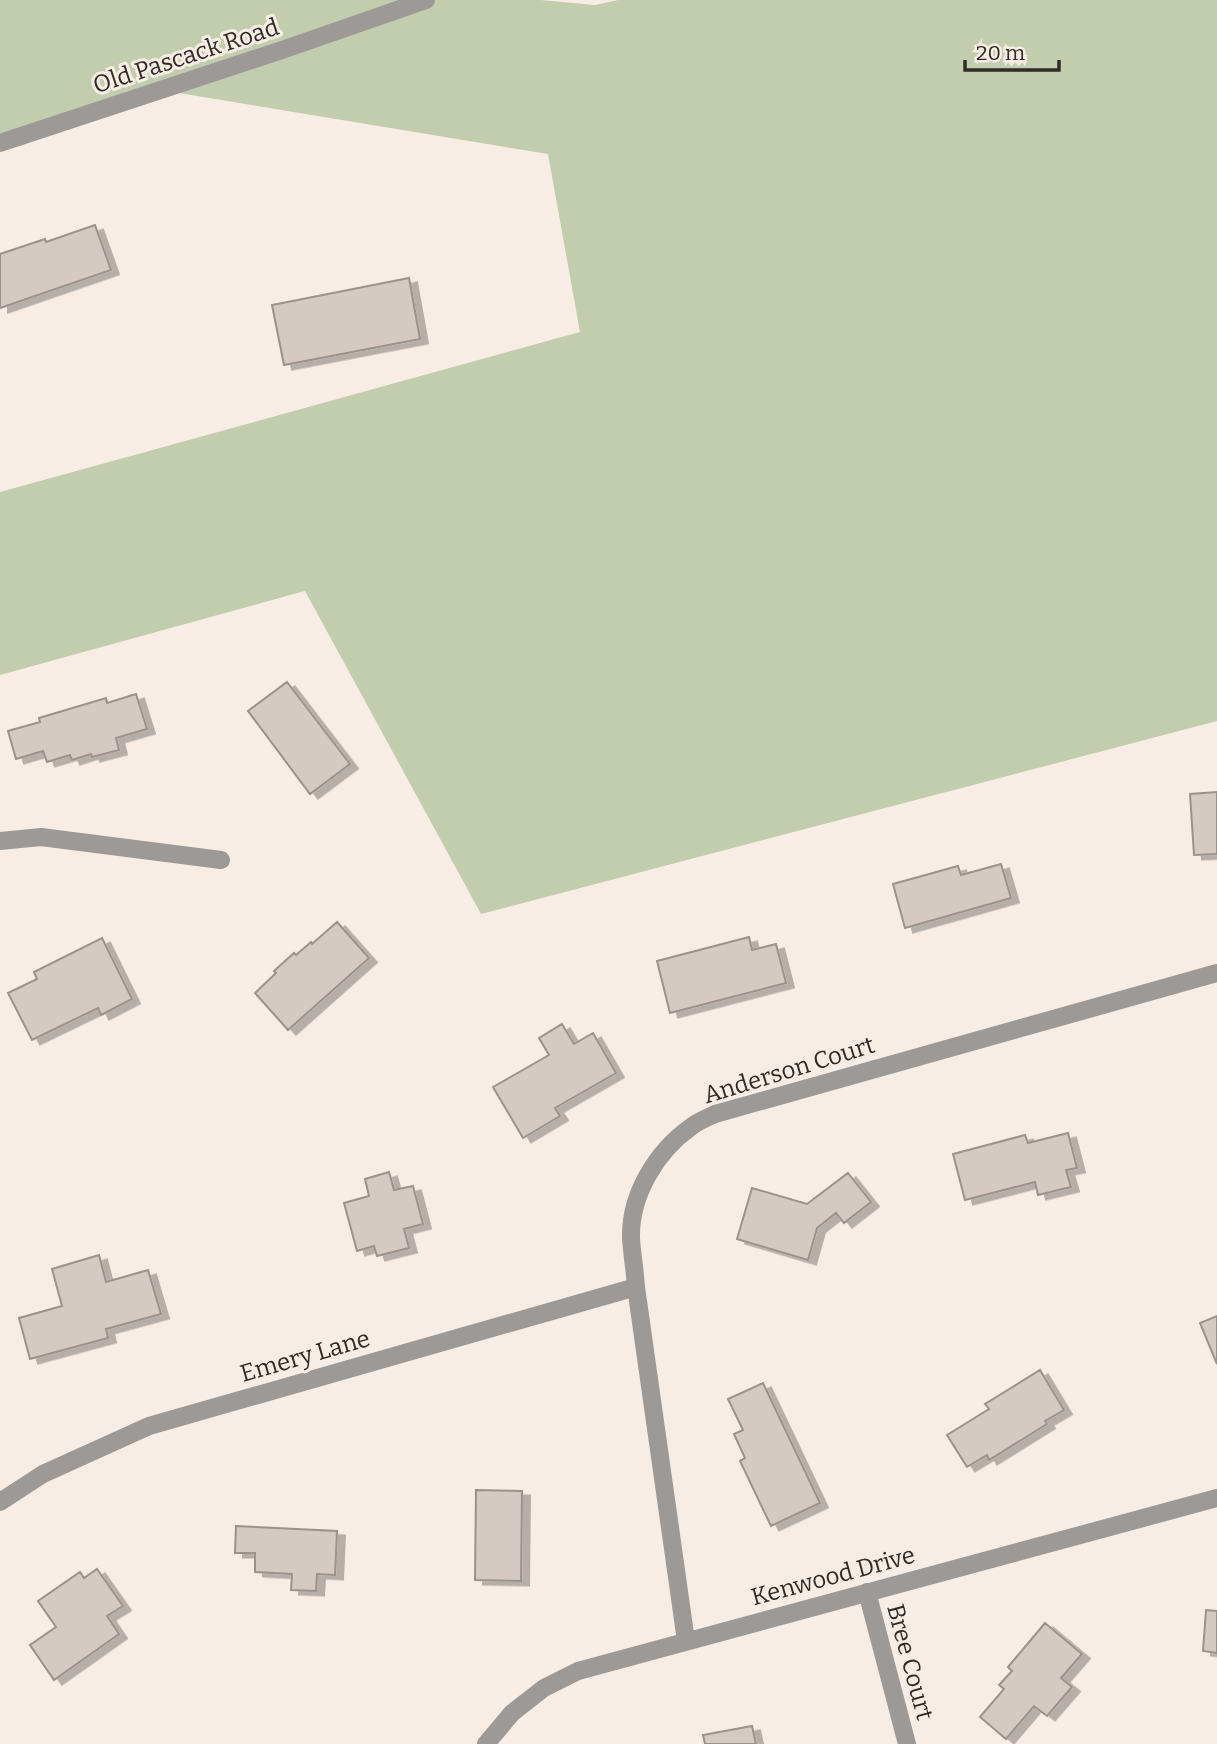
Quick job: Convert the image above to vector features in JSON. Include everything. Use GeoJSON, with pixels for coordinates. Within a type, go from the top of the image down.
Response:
{"type":"FeatureCollection","features":[{"type":"Feature","properties":{"kind":"street","name":"Old Pascack Road"},"geometry":{"type":"LineString","coordinates":[[0,143],[426,0]]}},
{"type":"Feature","properties":{"kind":"street"},"geometry":{"type":"LineString","coordinates":[[0,841],[41,837],[221,860]]}},
{"type":"Feature","properties":{"kind":"street","name":"Anderson Court"},"geometry":{"type":"LineString","coordinates":[[685,1641],[631,1236],[636,1201],[649,1171],[667,1146],[692,1125],[715,1114],[1217,973]]}},
{"type":"Feature","properties":{"kind":"street","name":"Emery Lane"},"geometry":{"type":"LineString","coordinates":[[0,1502],[43,1474],[149,1426],[636,1287]]}},
{"type":"Feature","properties":{"kind":"street","name":"Kenwood Drive"},"geometry":{"type":"LineString","coordinates":[[486,1744],[512,1713],[544,1688],[578,1671],[1217,1498]]}},
{"type":"Feature","properties":{"kind":"street","name":"Bree Court"},"geometry":{"type":"LineString","coordinates":[[867,1592],[907,1744]]}},
{"type":"Feature","properties":{"kind":"green space"},"geometry":{"type":"Polygon","coordinates":[[[0,0],[541,0],[595,5],[618,0],[1217,0],[1217,721],[481,914],[305,591],[0,675],[0,492],[580,332],[548,154],[173,92],[0,139],[0,0]]]}},
{"type":"Feature","properties":{"kind":"building"},"geometry":{"type":"Polygon","coordinates":[[[95,225],[111,270],[0,308],[0,254],[95,225]]]}},
{"type":"Feature","properties":{"kind":"building"},"geometry":{"type":"Polygon","coordinates":[[[409,278],[420,339],[284,365],[272,305],[409,278]]]}},
{"type":"Feature","properties":{"kind":"building"},"geometry":{"type":"Polygon","coordinates":[[[287,682],[350,764],[310,794],[248,711],[287,682]]]}},
{"type":"Feature","properties":{"kind":"building"},"geometry":{"type":"Polygon","coordinates":[[[136,694],[147,729],[116,738],[119,750],[72,760],[70,755],[47,762],[43,751],[16,759],[8,731],[40,722],[39,718],[106,698],[107,703],[136,694]]]}},
{"type":"Feature","properties":{"kind":"building"},"geometry":{"type":"Polygon","coordinates":[[[1217,792],[1217,854],[1194,855],[1190,794],[1217,792]]]}},
{"type":"Feature","properties":{"kind":"building"},"geometry":{"type":"Polygon","coordinates":[[[1001,864],[1011,898],[905,928],[893,884],[958,866],[961,875],[1001,864]]]}},
{"type":"Feature","properties":{"kind":"building"},"geometry":{"type":"Polygon","coordinates":[[[337,922],[369,958],[288,1030],[255,993],[294,953],[296,955],[311,942],[312,944],[337,922]]]}},
{"type":"Feature","properties":{"kind":"building"},"geometry":{"type":"Polygon","coordinates":[[[749,937],[752,950],[776,944],[786,983],[670,1013],[657,961],[749,937]]]}},
{"type":"Feature","properties":{"kind":"building"},"geometry":{"type":"Polygon","coordinates":[[[102,938],[132,999],[101,1015],[98,1008],[32,1040],[8,993],[37,979],[34,972],[102,938]]]}},
{"type":"Feature","properties":{"kind":"building"},"geometry":{"type":"Polygon","coordinates":[[[562,1024],[574,1044],[593,1033],[616,1073],[555,1108],[560,1116],[523,1138],[493,1087],[549,1055],[539,1038],[562,1024]]]}},
{"type":"Feature","properties":{"kind":"building"},"geometry":{"type":"Polygon","coordinates":[[[1068,1133],[1077,1168],[1066,1170],[1071,1187],[1038,1195],[1035,1182],[965,1200],[953,1154],[1025,1135],[1028,1143],[1068,1133]]]}},
{"type":"Feature","properties":{"kind":"building"},"geometry":{"type":"Polygon","coordinates":[[[389,1172],[394,1190],[413,1186],[423,1224],[404,1229],[409,1248],[377,1256],[374,1246],[357,1251],[344,1203],[369,1196],[365,1179],[389,1172]]]}},
{"type":"Feature","properties":{"kind":"building"},"geometry":{"type":"Polygon","coordinates":[[[848,1173],[871,1202],[844,1223],[836,1213],[817,1228],[808,1260],[737,1239],[752,1188],[807,1204],[848,1173]]]}},
{"type":"Feature","properties":{"kind":"building"},"geometry":{"type":"Polygon","coordinates":[[[99,1255],[106,1282],[148,1270],[161,1314],[106,1329],[108,1338],[30,1359],[19,1318],[62,1306],[52,1269],[99,1255]]]}},
{"type":"Feature","properties":{"kind":"building"},"geometry":{"type":"Polygon","coordinates":[[[1217,1316],[1217,1364],[1200,1323],[1217,1316]]]}},
{"type":"Feature","properties":{"kind":"building"},"geometry":{"type":"Polygon","coordinates":[[[1040,1370],[1064,1410],[1045,1421],[1047,1424],[989,1460],[987,1455],[967,1467],[947,1435],[989,1409],[985,1404],[1040,1370]]]}},
{"type":"Feature","properties":{"kind":"building"},"geometry":{"type":"Polygon","coordinates":[[[763,1383],[820,1503],[771,1526],[740,1461],[745,1458],[734,1434],[743,1430],[728,1399],[763,1383]]]}},
{"type":"Feature","properties":{"kind":"building"},"geometry":{"type":"Polygon","coordinates":[[[476,1490],[522,1491],[521,1581],[475,1580],[476,1490]]]}},
{"type":"Feature","properties":{"kind":"building"},"geometry":{"type":"Polygon","coordinates":[[[236,1526],[337,1531],[335,1575],[317,1574],[316,1591],[291,1590],[292,1574],[255,1572],[255,1553],[235,1553],[236,1526]]]}},
{"type":"Feature","properties":{"kind":"building"},"geometry":{"type":"Polygon","coordinates":[[[97,1569],[123,1606],[107,1616],[119,1634],[54,1680],[30,1645],[56,1627],[38,1601],[80,1572],[84,1578],[97,1569]]]}},
{"type":"Feature","properties":{"kind":"building"},"geometry":{"type":"Polygon","coordinates":[[[1206,1610],[1217,1611],[1217,1653],[1203,1651],[1206,1610]]]}},
{"type":"Feature","properties":{"kind":"building"},"geometry":{"type":"Polygon","coordinates":[[[1045,1623],[1082,1654],[1061,1678],[1072,1687],[1047,1716],[1034,1706],[1006,1739],[980,1717],[1004,1689],[999,1685],[1012,1671],[1008,1667],[1045,1623]]]}},
{"type":"Feature","properties":{"kind":"building"},"geometry":{"type":"Polygon","coordinates":[[[752,1726],[756,1744],[705,1744],[703,1735],[752,1726]]]}}]}
